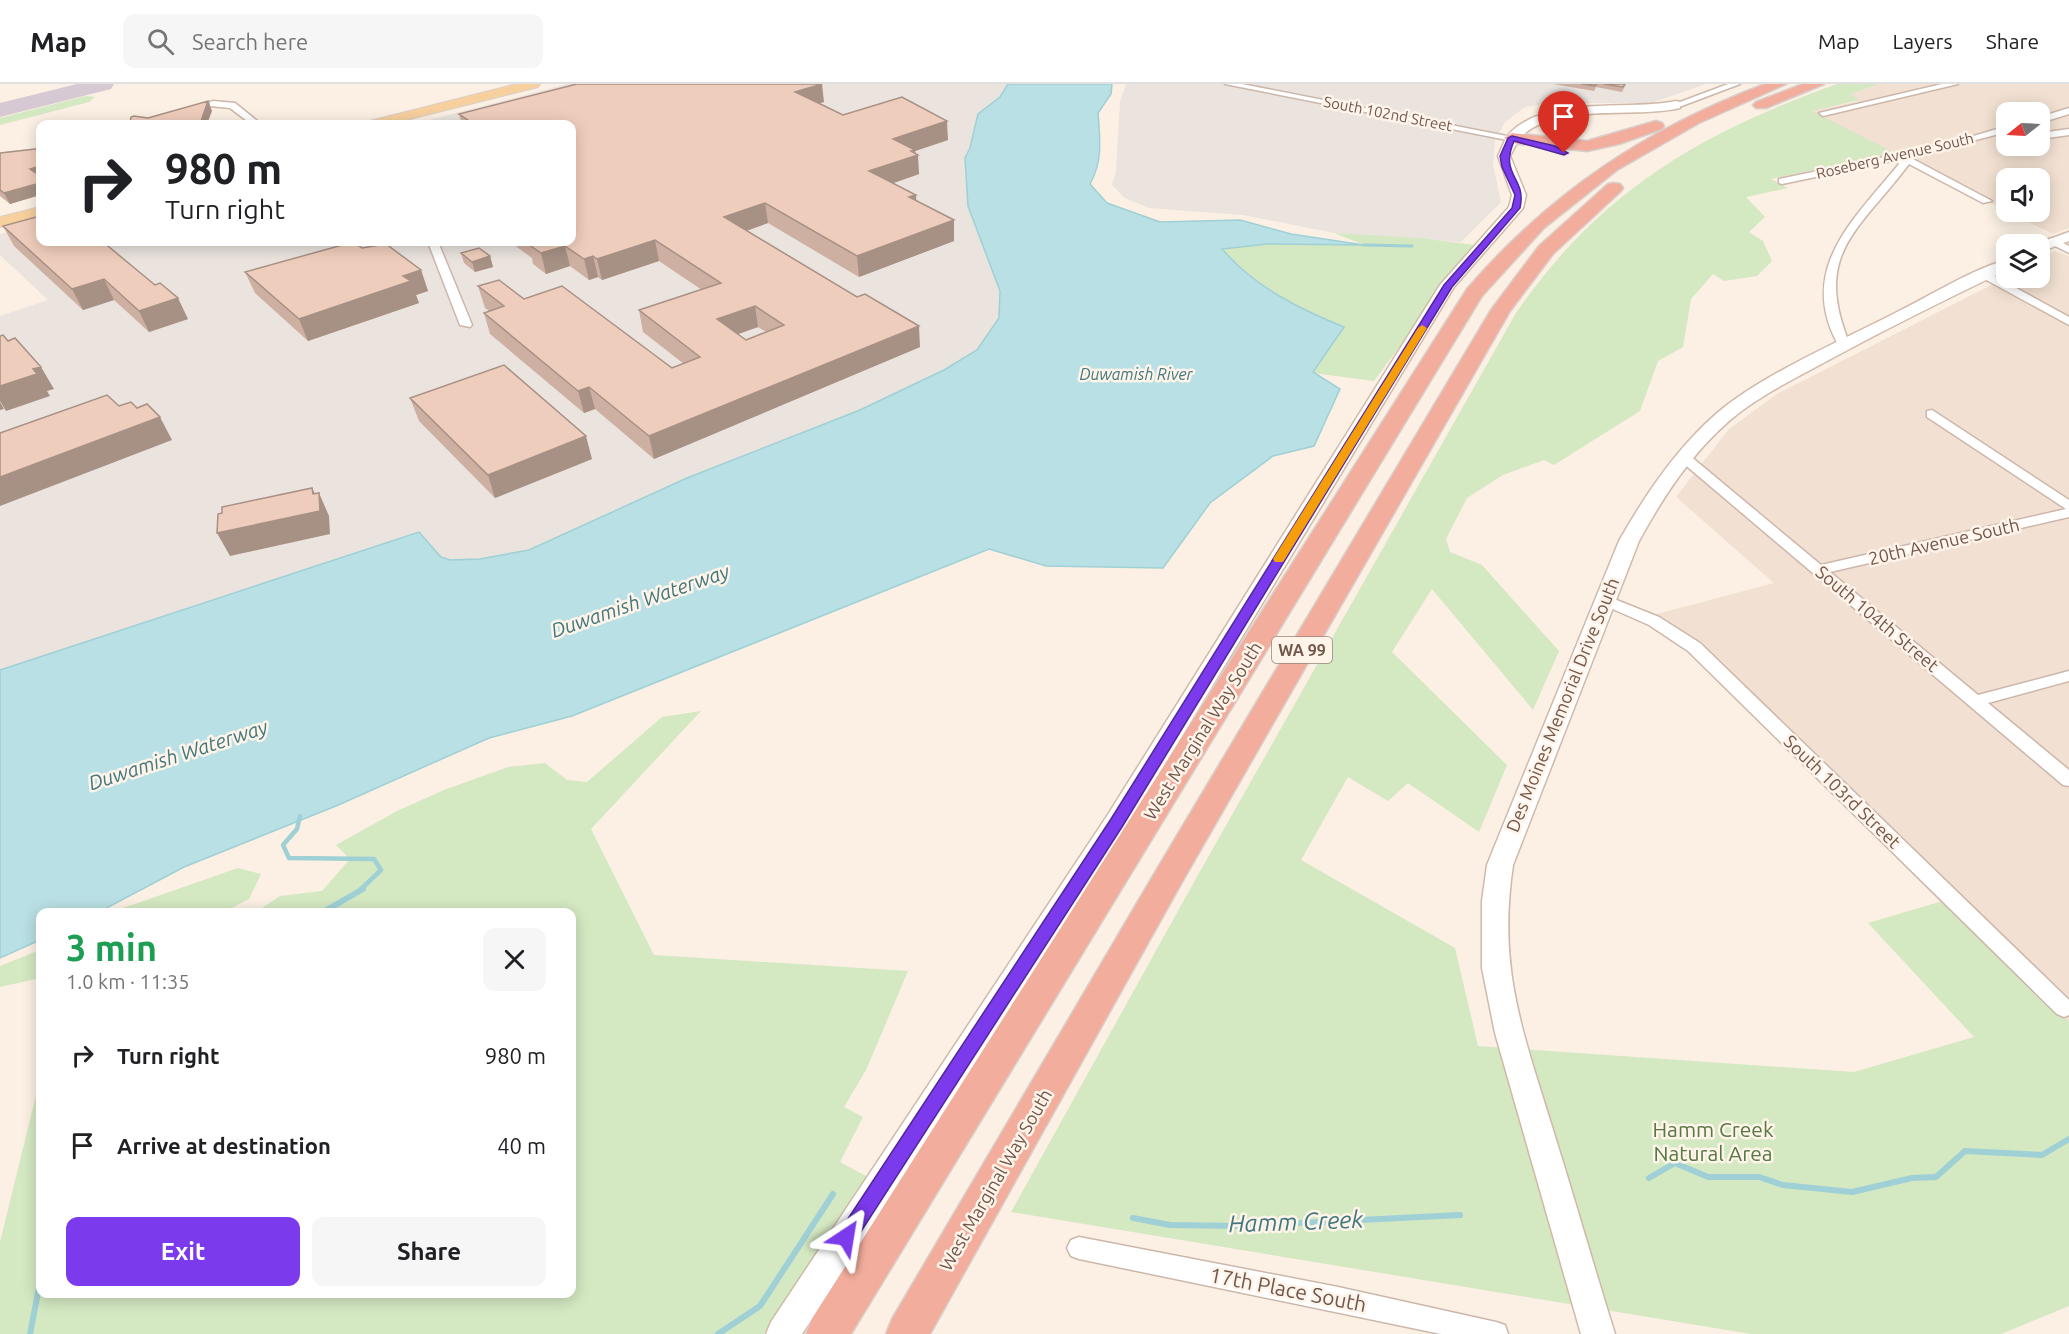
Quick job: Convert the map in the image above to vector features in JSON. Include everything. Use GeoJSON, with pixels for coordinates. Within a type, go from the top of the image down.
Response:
{"type":"FeatureCollection","features":[{"type":"Feature","properties":{"kind":"highway","name":"West Marginal Way South"},"geometry":{"type":"LineString","coordinates":[[827,1334],[1474,293],[1513,246],[1599,176],[1641,148],[1714,109],[1779,84]]}},
{"type":"Feature","properties":{"kind":"highway","name":"West Marginal Way South"},"geometry":{"type":"LineString","coordinates":[[907,1334],[1171,873],[1501,309],[1546,250],[1576,220],[1641,169],[1728,120],[1817,84]]}},
{"type":"Feature","properties":{"kind":"highway"},"geometry":{"type":"LineString","coordinates":[[1512,138],[1575,146],[1600,144],[1714,109]]}},
{"type":"Feature","properties":{"kind":"highway"},"geometry":{"type":"LineString","coordinates":[[1512,138],[1552,147],[1572,158],[1579,167],[1577,176],[1543,210],[1513,246]]}},
{"type":"Feature","properties":{"kind":"main road"},"geometry":{"type":"LineString","coordinates":[[391,120],[533,84]]}},
{"type":"Feature","properties":{"kind":"main road"},"geometry":{"type":"LineString","coordinates":[[0,222],[36,213]]}},
{"type":"Feature","properties":{"kind":"street","name":"South 102nd Street"},"geometry":{"type":"LineString","coordinates":[[1229,84],[1512,138]]}},
{"type":"Feature","properties":{"kind":"street"},"geometry":{"type":"LineString","coordinates":[[783,1334],[1116,823],[1448,285],[1516,208],[1519,195],[1506,167],[1504,156],[1512,138],[1532,122],[1556,114],[1644,111],[1676,105],[1736,84]]}},
{"type":"Feature","properties":{"kind":"street"},"geometry":{"type":"LineString","coordinates":[[1823,113],[1954,84]]}},
{"type":"Feature","properties":{"kind":"street"},"geometry":{"type":"LineString","coordinates":[[213,104],[232,105],[251,120]]}},
{"type":"Feature","properties":{"kind":"street"},"geometry":{"type":"LineString","coordinates":[[2050,117],[2069,111]]}},
{"type":"Feature","properties":{"kind":"street","name":"Roseberg Avenue South"},"geometry":{"type":"LineString","coordinates":[[1782,181],[1949,146],[1996,132]]}},
{"type":"Feature","properties":{"kind":"street"},"geometry":{"type":"LineString","coordinates":[[2050,135],[2069,132]]}},
{"type":"Feature","properties":{"kind":"street"},"geometry":{"type":"LineString","coordinates":[[1949,146],[1996,141]]}},
{"type":"Feature","properties":{"kind":"street"},"geometry":{"type":"LineString","coordinates":[[1900,156],[1988,201]]}},
{"type":"Feature","properties":{"kind":"street"},"geometry":{"type":"LineString","coordinates":[[1844,345],[1835,327],[1829,302],[1827,282],[1832,259],[1842,241],[1904,164],[1900,156]]}},
{"type":"Feature","properties":{"kind":"street"},"geometry":{"type":"LineString","coordinates":[[2050,243],[2069,236]]}},
{"type":"Feature","properties":{"kind":"street"},"geometry":{"type":"LineString","coordinates":[[2050,245],[2069,250]]}},
{"type":"Feature","properties":{"kind":"street"},"geometry":{"type":"LineString","coordinates":[[435,246],[466,325]]}},
{"type":"Feature","properties":{"kind":"street","name":"Des Moines Memorial Drive South"},"geometry":{"type":"LineString","coordinates":[[1598,1334],[1500,1002],[1491,930],[1493,895],[1500,865],[1604,600],[1643,514],[1684,458],[1722,418],[1740,404],[1844,345],[1996,270]]}},
{"type":"Feature","properties":{"kind":"street"},"geometry":{"type":"LineString","coordinates":[[1985,275],[2069,322]]}},
{"type":"Feature","properties":{"kind":"street"},"geometry":{"type":"LineString","coordinates":[[1932,414],[2069,506]]}},
{"type":"Feature","properties":{"kind":"street","name":"South 104th Street"},"geometry":{"type":"LineString","coordinates":[[1684,458],[2069,780]]}},
{"type":"Feature","properties":{"kind":"street","name":"20th Avenue South"},"geometry":{"type":"LineString","coordinates":[[1819,570],[2069,513]]}},
{"type":"Feature","properties":{"kind":"street","name":"South 103rd Street"},"geometry":{"type":"LineString","coordinates":[[1604,600],[1654,621],[1694,647],[2064,1008]]}},
{"type":"Feature","properties":{"kind":"street"},"geometry":{"type":"LineString","coordinates":[[1975,701],[2069,676]]}},
{"type":"Feature","properties":{"kind":"street","name":"17th Place South"},"geometry":{"type":"LineString","coordinates":[[1079,1248],[1338,1299],[1497,1334]]}},
{"type":"Feature","properties":{"kind":"shaded area"},"geometry":{"type":"Polygon","coordinates":[[[567,84],[1008,84],[1000,97],[978,114],[970,148],[965,158],[987,253],[1000,291],[999,317],[992,332],[977,350],[944,370],[860,410],[687,478],[529,550],[480,559],[450,560],[441,557],[429,544],[241,591],[0,670],[0,316],[48,300],[0,255],[0,234],[36,224],[36,246],[576,246],[576,120],[429,120],[567,84]]]}},
{"type":"Feature","properties":{"kind":"shaded area"},"geometry":{"type":"Polygon","coordinates":[[[1126,84],[1706,84],[1651,103],[1551,103],[1525,107],[1505,122],[1495,141],[1493,165],[1501,202],[1461,242],[1334,233],[1243,215],[1149,208],[1125,198],[1112,185],[1116,172],[1120,102],[1126,84]]]}},
{"type":"Feature","properties":{"kind":"shaded area"},"geometry":{"type":"Polygon","coordinates":[[[1879,84],[2069,84],[2069,228],[2053,234],[2028,222],[2050,222],[2050,168],[1996,168],[1996,205],[1811,111],[1858,101],[1850,94],[1879,84]]]}},
{"type":"Feature","properties":{"kind":"shaded area"},"geometry":{"type":"Polygon","coordinates":[[[2054,251],[2069,256],[2069,1024],[2062,1024],[1689,649],[1647,624],[1653,615],[1774,583],[1676,497],[1729,429],[1777,394],[1996,283],[1996,288],[2050,288],[2050,253],[2054,251]]]}},
{"type":"Feature","properties":{"kind":"green space","name":"Hamm Creek Natural Area"},"geometry":{"type":"Polygon","coordinates":[[[1837,84],[1879,84],[1851,94],[1859,100],[1812,111],[1895,153],[1771,179],[1788,188],[1746,197],[1765,217],[1749,232],[1763,241],[1772,261],[1757,276],[1724,281],[1713,274],[1691,299],[1683,347],[1658,361],[1640,411],[1554,465],[1544,460],[1503,475],[1467,498],[1446,539],[1450,552],[1482,565],[1559,651],[1533,710],[1432,589],[1392,652],[1507,765],[1479,832],[1408,783],[1388,801],[1348,777],[1301,860],[1455,948],[1478,1046],[1854,1072],[1974,1037],[1868,923],[1946,900],[2069,1022],[2069,1306],[2001,1334],[1751,1334],[1011,1212],[1194,882],[1516,313],[1548,270],[1582,233],[1618,200],[1657,171],[1697,146],[1741,123],[1837,84]]]}},
{"type":"Feature","properties":{"kind":"green space"},"geometry":{"type":"Polygon","coordinates":[[[86,96],[95,97],[89,102],[0,125],[0,118],[86,96]]]}},
{"type":"Feature","properties":{"kind":"green space"},"geometry":{"type":"Polygon","coordinates":[[[1334,233],[1419,238],[1475,245],[1374,381],[1313,373],[1344,327],[1278,295],[1249,274],[1222,249],[1267,244],[1362,244],[1334,233]]]}},
{"type":"Feature","properties":{"kind":"green space"},"geometry":{"type":"Polygon","coordinates":[[[701,711],[591,829],[654,955],[908,971],[866,1070],[844,1107],[863,1117],[840,1162],[868,1177],[764,1334],[0,1334],[0,1242],[36,1095],[36,1298],[576,1298],[576,908],[262,908],[280,896],[322,891],[350,859],[336,845],[397,811],[444,790],[508,767],[545,763],[567,780],[587,782],[662,717],[701,711]]]}},
{"type":"Feature","properties":{"kind":"green space"},"geometry":{"type":"Polygon","coordinates":[[[238,868],[261,874],[249,899],[232,908],[123,908],[238,868]]]}},
{"type":"Feature","properties":{"kind":"green space"},"geometry":{"type":"Polygon","coordinates":[[[36,952],[36,979],[0,987],[0,966],[36,952]]]}},
{"type":"Feature","properties":{"kind":"water","name":"Duwamish River"},"geometry":{"type":"Polygon","coordinates":[[[1008,84],[1112,84],[1111,94],[1098,113],[1099,158],[1090,184],[1107,203],[1160,222],[1240,220],[1291,234],[1364,245],[1267,244],[1222,249],[1249,275],[1278,296],[1344,327],[1313,372],[1340,389],[1314,446],[1273,456],[1210,503],[1163,568],[1046,566],[989,549],[572,716],[489,738],[336,806],[184,867],[107,908],[36,908],[36,942],[0,958],[0,670],[419,532],[441,557],[450,560],[480,559],[529,550],[687,478],[860,410],[944,370],[977,350],[999,318],[1000,291],[968,206],[965,158],[970,148],[978,114],[1000,97],[1008,84]]]}},
{"type":"Feature","properties":{"kind":"building"},"geometry":{"type":"Polygon","coordinates":[[[577,84],[822,84],[795,92],[843,115],[902,97],[947,121],[893,139],[915,150],[911,151],[918,155],[869,171],[916,195],[909,197],[954,220],[857,256],[765,203],[724,217],[857,297],[865,294],[919,326],[649,436],[589,387],[578,391],[484,313],[504,306],[478,286],[499,280],[524,299],[562,286],[672,368],[700,357],[639,310],[721,283],[655,240],[597,259],[593,256],[584,259],[565,246],[576,246],[576,120],[468,120],[459,114],[577,84]],[[755,306],[717,319],[746,340],[784,325],[755,306]]]}},
{"type":"Feature","properties":{"kind":"building"},"geometry":{"type":"Polygon","coordinates":[[[1604,84],[1625,84],[1623,87],[1604,84]]]}},
{"type":"Feature","properties":{"kind":"building"},"geometry":{"type":"Polygon","coordinates":[[[208,101],[201,120],[130,120],[134,116],[148,118],[208,101]]]}},
{"type":"Feature","properties":{"kind":"building"},"geometry":{"type":"Polygon","coordinates":[[[35,149],[36,167],[30,169],[36,173],[36,184],[4,193],[0,190],[0,153],[35,149]]]}},
{"type":"Feature","properties":{"kind":"building"},"geometry":{"type":"Polygon","coordinates":[[[36,217],[36,246],[108,246],[155,285],[160,283],[178,298],[139,311],[104,279],[72,289],[3,226],[36,217]]]}},
{"type":"Feature","properties":{"kind":"building"},"geometry":{"type":"Polygon","coordinates":[[[339,246],[362,248],[389,246],[421,270],[403,276],[411,281],[299,319],[245,272],[339,246]]]}},
{"type":"Feature","properties":{"kind":"building"},"geometry":{"type":"Polygon","coordinates":[[[531,246],[565,246],[541,253],[531,246]]]}},
{"type":"Feature","properties":{"kind":"building"},"geometry":{"type":"Polygon","coordinates":[[[479,248],[490,256],[472,262],[461,253],[479,248]]]}},
{"type":"Feature","properties":{"kind":"building"},"geometry":{"type":"Polygon","coordinates":[[[3,335],[8,341],[15,338],[41,367],[33,369],[37,374],[0,386],[0,336],[3,335]]]}},
{"type":"Feature","properties":{"kind":"building"},"geometry":{"type":"Polygon","coordinates":[[[504,365],[586,436],[488,475],[410,398],[504,365]]]}},
{"type":"Feature","properties":{"kind":"building"},"geometry":{"type":"Polygon","coordinates":[[[107,395],[119,406],[131,402],[137,408],[147,404],[160,417],[0,477],[0,433],[107,395]]]}},
{"type":"Feature","properties":{"kind":"building"},"geometry":{"type":"Polygon","coordinates":[[[312,488],[313,494],[319,493],[320,511],[217,533],[218,514],[222,513],[222,507],[312,488]]]}},
{"type":"Feature","properties":{"kind":"waterway"},"geometry":{"type":"LineString","coordinates":[[1364,245],[1412,246]]}},
{"type":"Feature","properties":{"kind":"waterway","name":"Hamm Creek"},"geometry":{"type":"LineString","coordinates":[[300,816],[297,829],[283,845],[289,858],[374,859],[381,870],[360,890]]}},
{"type":"Feature","properties":{"kind":"waterway","name":"Hamm Creek"},"geometry":{"type":"LineString","coordinates":[[330,908],[363,889]]}},
{"type":"Feature","properties":{"kind":"waterway","name":"Hamm Creek"},"geometry":{"type":"LineString","coordinates":[[1649,1178],[1675,1163],[1708,1177],[1759,1177],[1783,1185],[1852,1192],[1912,1178],[1936,1177],[1965,1151],[2042,1155],[2069,1139]]}},
{"type":"Feature","properties":{"kind":"waterway","name":"Hamm Creek"},"geometry":{"type":"LineString","coordinates":[[718,1334],[760,1306],[833,1194]]}},
{"type":"Feature","properties":{"kind":"waterway","name":"Hamm Creek"},"geometry":{"type":"LineString","coordinates":[[1133,1218],[1170,1225],[1240,1226],[1460,1215]]}},
{"type":"Feature","properties":{"kind":"waterway","name":"Hamm Creek"},"geometry":{"type":"LineString","coordinates":[[30,1334],[37,1298]]}},
{"type":"Feature","properties":{"kind":"taxiway"},"geometry":{"type":"LineString","coordinates":[[0,110],[103,84]]}},
{"type":"Feature","properties":{"kind":"slow traffic"},"geometry":{"type":"LineString","coordinates":[[1279,559],[1422,328]]}},
{"type":"Feature","properties":{"kind":"route"},"geometry":{"type":"LineString","coordinates":[[846,1237],[1116,823],[1448,285],[1516,208],[1519,195],[1504,162],[1506,149],[1512,138],[1552,147],[1564,153]]}},
{"type":"Feature","properties":{"kind":"water label","name":"Duwamish Waterway"},"geometry":{"type":"Point","coordinates":[640,601]}},
{"type":"Feature","properties":{"kind":"water label","name":"Duwamish Waterway"},"geometry":{"type":"Point","coordinates":[178,755]}}]}
